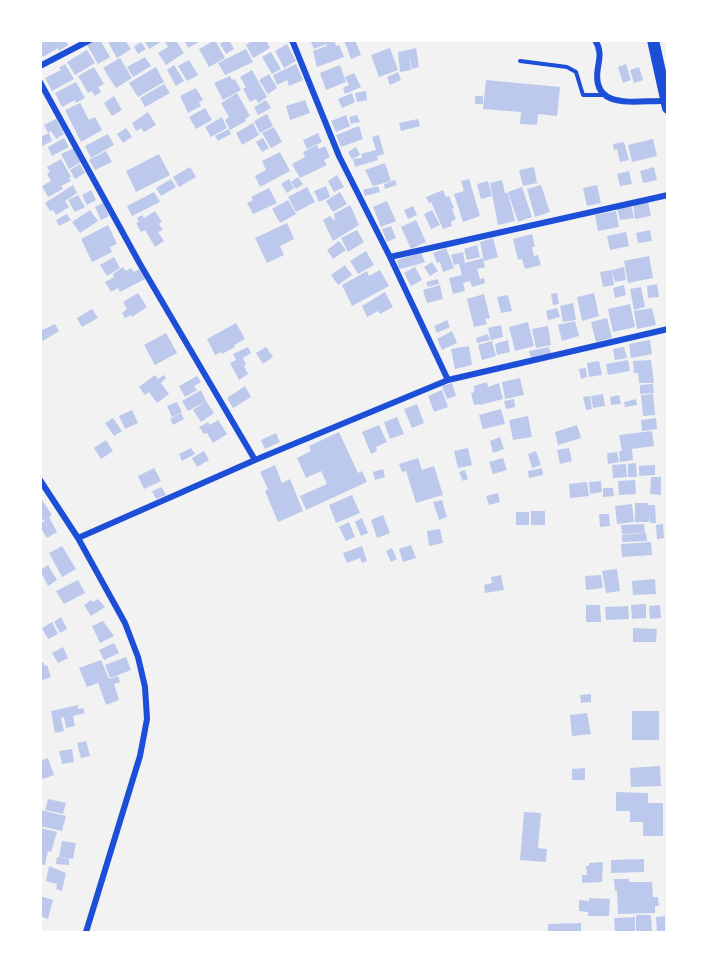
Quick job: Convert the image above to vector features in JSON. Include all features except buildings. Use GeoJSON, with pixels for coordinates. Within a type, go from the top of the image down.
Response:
{"type":"FeatureCollection","features":[{"type":"Feature","properties":{"kind":"highway"},"geometry":{"type":"LineString","coordinates":[[653,40],[667,104]]}},
{"type":"Feature","properties":{"kind":"street"},"geometry":{"type":"LineString","coordinates":[[40,66],[90,40]]}},
{"type":"Feature","properties":{"kind":"street"},"geometry":{"type":"LineString","coordinates":[[292,40],[339,156],[448,380]]}},
{"type":"Feature","properties":{"kind":"street"},"geometry":{"type":"LineString","coordinates":[[595,40],[600,53],[597,87],[603,95],[616,100],[667,104]]}},
{"type":"Feature","properties":{"kind":"street"},"geometry":{"type":"LineString","coordinates":[[40,82],[140,264],[255,460]]}},
{"type":"Feature","properties":{"kind":"street"},"geometry":{"type":"LineString","coordinates":[[390,257],[668,195]]}},
{"type":"Feature","properties":{"kind":"street"},"geometry":{"type":"LineString","coordinates":[[78,538],[255,460],[448,380],[668,329]]}},
{"type":"Feature","properties":{"kind":"street"},"geometry":{"type":"LineString","coordinates":[[40,480],[78,538],[125,623],[138,657],[145,687],[147,719],[140,756],[86,933]]}},
{"type":"Feature","properties":{"kind":"lane"},"geometry":{"type":"LineString","coordinates":[[520,61],[567,68],[576,72],[583,94],[603,95]]}}]}
